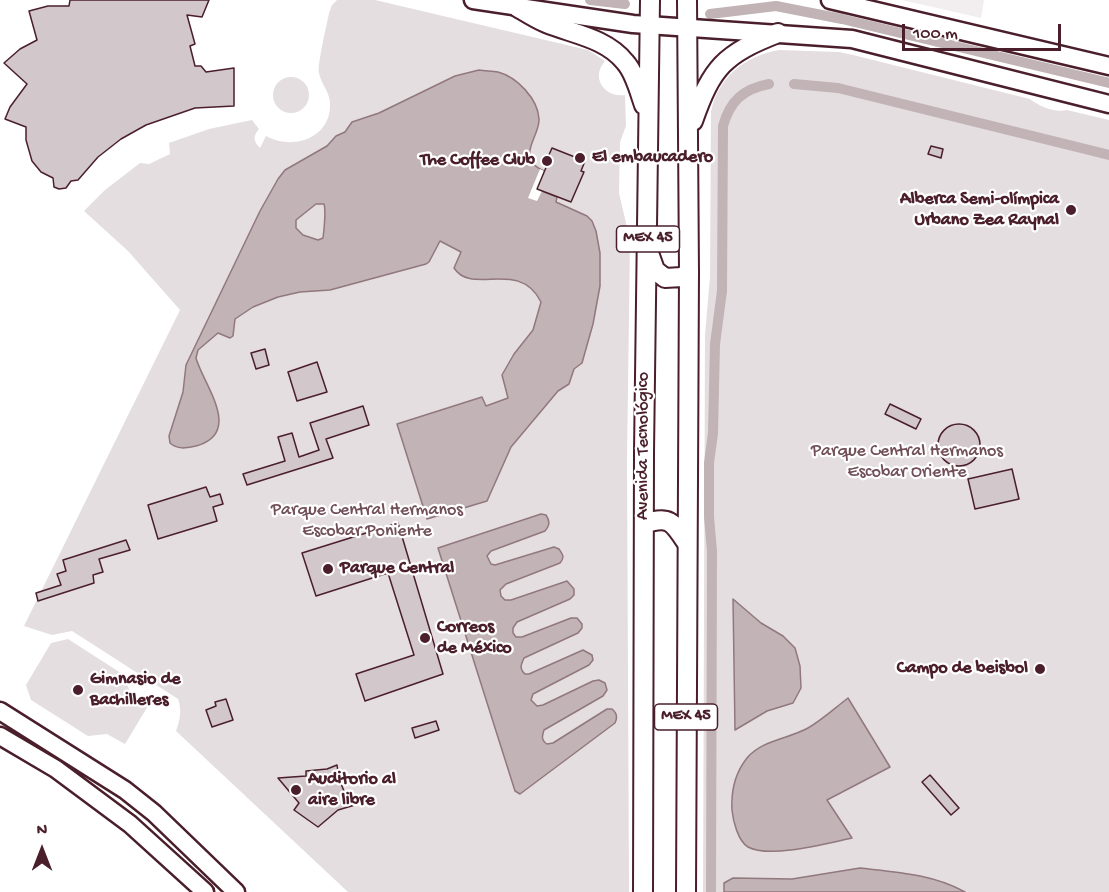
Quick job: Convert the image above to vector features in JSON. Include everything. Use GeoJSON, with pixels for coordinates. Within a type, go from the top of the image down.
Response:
{"type":"FeatureCollection","features":[{"type":"Feature","properties":{"kind":"main road"},"geometry":{"type":"LineString","coordinates":[[473,0],[517,8],[650,22],[852,39],[1109,104]]}},
{"type":"Feature","properties":{"kind":"main road","name":"Avenida Tecnológico"},"geometry":{"type":"LineString","coordinates":[[643,892],[645,293],[648,249],[650,0]]}},
{"type":"Feature","properties":{"kind":"main road"},"geometry":{"type":"LineString","coordinates":[[830,0],[1109,66]]}},
{"type":"Feature","properties":{"kind":"main road","name":"MEX 45"},"geometry":{"type":"LineString","coordinates":[[686,892],[689,272],[687,1]]}},
{"type":"Feature","properties":{"kind":"main road"},"geometry":{"type":"LineString","coordinates":[[517,8],[545,22],[605,45],[616,53],[630,70],[649,118]]}},
{"type":"Feature","properties":{"kind":"main road"},"geometry":{"type":"LineString","coordinates":[[689,134],[711,76],[722,64],[753,42],[778,33]]}},
{"type":"Feature","properties":{"kind":"main road"},"geometry":{"type":"LineString","coordinates":[[648,249],[655,270],[665,278],[682,277],[689,272]]}},
{"type":"Feature","properties":{"kind":"main road"},"geometry":{"type":"LineString","coordinates":[[644,524],[663,519],[671,521],[686,542]]}},
{"type":"Feature","properties":{"kind":"main road"},"geometry":{"type":"LineString","coordinates":[[0,711],[126,790],[154,813],[236,892]]}},
{"type":"Feature","properties":{"kind":"main road"},"geometry":{"type":"LineString","coordinates":[[0,736],[56,769],[130,824],[200,888],[212,869]]}},
{"type":"Feature","properties":{"kind":"shaded area"},"geometry":{"type":"Polygon","coordinates":[[[902,0],[984,0],[981,18],[902,0]]]}},
{"type":"Feature","properties":{"kind":"shaded area"},"geometry":{"type":"Polygon","coordinates":[[[479,70],[498,72],[519,84],[531,97],[539,119],[529,154],[535,166],[544,171],[538,189],[557,197],[556,202],[587,216],[592,221],[600,253],[600,286],[593,324],[582,363],[574,369],[569,384],[558,391],[511,447],[487,501],[427,519],[397,424],[482,397],[486,406],[508,398],[502,375],[514,354],[533,330],[541,302],[532,289],[521,282],[509,279],[472,279],[462,276],[454,268],[461,252],[440,241],[426,264],[330,290],[300,292],[278,297],[253,307],[235,319],[233,336],[230,338],[218,333],[198,350],[196,358],[217,407],[219,419],[217,430],[210,440],[196,446],[179,448],[170,443],[169,436],[183,392],[186,365],[260,211],[278,179],[285,170],[327,146],[336,136],[345,132],[352,122],[379,113],[455,76],[479,70]],[[316,204],[296,220],[296,228],[303,235],[318,240],[323,238],[324,204],[316,204]]]}},
{"type":"Feature","properties":{"kind":"shaded area"},"geometry":{"type":"Polygon","coordinates":[[[541,514],[546,515],[549,521],[545,531],[491,551],[487,556],[491,564],[495,565],[554,547],[559,549],[563,559],[560,563],[506,584],[500,590],[501,596],[505,600],[511,600],[567,581],[574,589],[574,595],[570,599],[517,622],[513,633],[516,637],[522,637],[571,618],[577,618],[582,628],[578,633],[524,658],[521,668],[525,674],[529,674],[583,650],[592,655],[593,660],[589,665],[533,694],[531,700],[537,706],[543,705],[599,680],[605,683],[607,690],[603,696],[544,730],[543,739],[547,744],[553,743],[607,709],[612,709],[617,717],[615,723],[520,794],[515,791],[438,548],[541,514]]]}},
{"type":"Feature","properties":{"kind":"shaded area"},"geometry":{"type":"Polygon","coordinates":[[[733,599],[761,623],[783,636],[795,648],[800,666],[801,688],[793,703],[767,711],[735,730],[733,599]]]}},
{"type":"Feature","properties":{"kind":"shaded area"},"geometry":{"type":"Polygon","coordinates":[[[848,698],[890,767],[827,800],[852,838],[784,851],[758,850],[748,847],[739,836],[732,810],[735,783],[739,770],[747,758],[768,743],[808,728],[848,698]]]}},
{"type":"Feature","properties":{"kind":"shaded area"},"geometry":{"type":"Polygon","coordinates":[[[860,868],[927,878],[965,892],[724,892],[724,883],[733,878],[792,879],[860,868]]]}},
{"type":"Feature","properties":{"kind":"green space","name":"Parque Central Hermanos Escobar Poniente"},"geometry":{"type":"Polygon","coordinates":[[[337,0],[375,0],[588,50],[605,61],[601,67],[599,80],[606,90],[625,95],[626,126],[620,142],[619,193],[630,240],[627,461],[629,892],[348,892],[176,731],[180,715],[178,699],[72,631],[52,635],[24,626],[180,310],[128,251],[84,211],[105,190],[140,163],[149,164],[170,154],[169,143],[209,129],[252,120],[259,129],[255,138],[260,148],[266,136],[288,142],[308,138],[317,133],[329,116],[330,100],[319,69],[329,13],[337,0]]]}},
{"type":"Feature","properties":{"kind":"green space","name":"Parque Central Hermanos Escobar Oriente"},"geometry":{"type":"Polygon","coordinates":[[[779,50],[839,52],[1030,99],[1053,110],[1067,110],[1109,120],[1109,892],[703,892],[705,335],[710,277],[711,112],[720,88],[735,70],[755,57],[779,50]]]}},
{"type":"Feature","properties":{"kind":"green space"},"geometry":{"type":"Polygon","coordinates":[[[291,77],[303,83],[309,95],[303,107],[291,113],[279,107],[273,95],[279,83],[291,77]]]}},
{"type":"Feature","properties":{"kind":"green space","name":"Gimnasio de Bachilleres"},"geometry":{"type":"Polygon","coordinates":[[[68,639],[124,675],[131,695],[148,706],[125,744],[107,734],[88,736],[31,700],[26,685],[51,643],[68,639]]]}},
{"type":"Feature","properties":{"kind":"pier"},"geometry":{"type":"Polygon","coordinates":[[[540,169],[544,171],[538,188],[542,191],[537,201],[528,198],[540,169]]]}},
{"type":"Feature","properties":{"kind":"building"},"geometry":{"type":"Polygon","coordinates":[[[70,0],[209,0],[202,17],[187,15],[195,44],[190,46],[195,66],[201,66],[206,72],[234,68],[234,106],[195,108],[146,125],[121,139],[98,157],[78,180],[71,181],[66,188],[54,187],[53,178],[41,172],[32,161],[26,140],[26,127],[5,119],[10,107],[27,84],[4,63],[20,49],[37,40],[29,11],[48,6],[69,6],[70,0]]]}},
{"type":"Feature","properties":{"kind":"building"},"geometry":{"type":"Polygon","coordinates":[[[931,146],[943,149],[941,158],[928,154],[931,146]]]}},
{"type":"Feature","properties":{"kind":"building"},"geometry":{"type":"Polygon","coordinates":[[[552,148],[585,161],[581,171],[584,172],[571,202],[537,189],[552,148]]]}},
{"type":"Feature","properties":{"kind":"building"},"geometry":{"type":"Polygon","coordinates":[[[265,349],[269,365],[256,369],[251,353],[265,349]]]}},
{"type":"Feature","properties":{"kind":"building"},"geometry":{"type":"Polygon","coordinates":[[[317,362],[327,392],[297,401],[288,372],[317,362]]]}},
{"type":"Feature","properties":{"kind":"building"},"geometry":{"type":"Polygon","coordinates":[[[890,404],[921,419],[916,429],[885,414],[890,404]]]}},
{"type":"Feature","properties":{"kind":"building"},"geometry":{"type":"Polygon","coordinates":[[[363,406],[369,425],[326,439],[333,458],[247,485],[243,474],[285,461],[278,437],[292,433],[299,457],[319,450],[310,423],[363,406]]]}},
{"type":"Feature","properties":{"kind":"building"},"geometry":{"type":"Polygon","coordinates":[[[959,424],[967,425],[974,430],[979,437],[979,453],[974,460],[967,465],[959,466],[951,465],[944,460],[939,453],[938,445],[939,437],[944,430],[951,425],[959,424]]]}},
{"type":"Feature","properties":{"kind":"building"},"geometry":{"type":"Polygon","coordinates":[[[1012,469],[1019,499],[975,509],[968,479],[1012,469]]]}},
{"type":"Feature","properties":{"kind":"building"},"geometry":{"type":"Polygon","coordinates":[[[206,487],[210,497],[220,494],[223,504],[213,507],[217,521],[158,539],[148,505],[206,487]]]}},
{"type":"Feature","properties":{"kind":"building"},"geometry":{"type":"Polygon","coordinates":[[[398,523],[443,674],[365,701],[356,674],[414,655],[388,573],[316,596],[302,553],[398,523]]]}},
{"type":"Feature","properties":{"kind":"building"},"geometry":{"type":"Polygon","coordinates":[[[126,540],[130,550],[99,559],[103,572],[93,575],[94,583],[38,601],[36,593],[61,585],[57,574],[66,571],[63,560],[126,540]]]}},
{"type":"Feature","properties":{"kind":"building"},"geometry":{"type":"Polygon","coordinates":[[[226,699],[233,720],[212,727],[206,710],[216,706],[215,702],[226,699]]]}},
{"type":"Feature","properties":{"kind":"building"},"geometry":{"type":"Polygon","coordinates":[[[436,721],[439,730],[415,738],[412,728],[436,721]]]}},
{"type":"Feature","properties":{"kind":"building"},"geometry":{"type":"Polygon","coordinates":[[[337,765],[345,794],[355,805],[338,810],[318,827],[294,810],[299,803],[278,778],[306,776],[306,771],[327,769],[337,765]]]}},
{"type":"Feature","properties":{"kind":"building"},"geometry":{"type":"Polygon","coordinates":[[[930,775],[959,808],[951,815],[922,782],[930,775]]]}},
{"type":"Feature","properties":{"kind":"waterway"},"geometry":{"type":"LineString","coordinates":[[590,0],[625,4]]}},
{"type":"Feature","properties":{"kind":"waterway"},"geometry":{"type":"LineString","coordinates":[[710,14],[776,6],[842,19],[1109,83]]}},
{"type":"Feature","properties":{"kind":"waterway"},"geometry":{"type":"LineString","coordinates":[[711,892],[712,551],[709,517],[709,463],[713,433],[715,344],[722,291],[723,126],[729,110],[739,98],[752,89],[769,84]]}},
{"type":"Feature","properties":{"kind":"waterway"},"geometry":{"type":"LineString","coordinates":[[794,84],[838,88],[1109,155]]}},
{"type":"Feature","properties":{"kind":"place","name":"El embaucadero"},"geometry":{"type":"Point","coordinates":[580,158]}},
{"type":"Feature","properties":{"kind":"place","name":"The Coffee Club"},"geometry":{"type":"Point","coordinates":[547,161]}},
{"type":"Feature","properties":{"kind":"place","name":"Alberca Semi-olímpica Urbano Zea Raynal"},"geometry":{"type":"Point","coordinates":[1071,210]}},
{"type":"Feature","properties":{"kind":"place","name":"Parque Central"},"geometry":{"type":"Point","coordinates":[328,569]}},
{"type":"Feature","properties":{"kind":"place","name":"Correos de México"},"geometry":{"type":"Point","coordinates":[425,638]}},
{"type":"Feature","properties":{"kind":"place","name":"Campo de beisbol"},"geometry":{"type":"Point","coordinates":[1040,669]}},
{"type":"Feature","properties":{"kind":"place","name":"Gimnasio de Bachilleres"},"geometry":{"type":"Point","coordinates":[78,690]}},
{"type":"Feature","properties":{"kind":"place","name":"Auditorio al aire libre"},"geometry":{"type":"Point","coordinates":[296,790]}}]}
